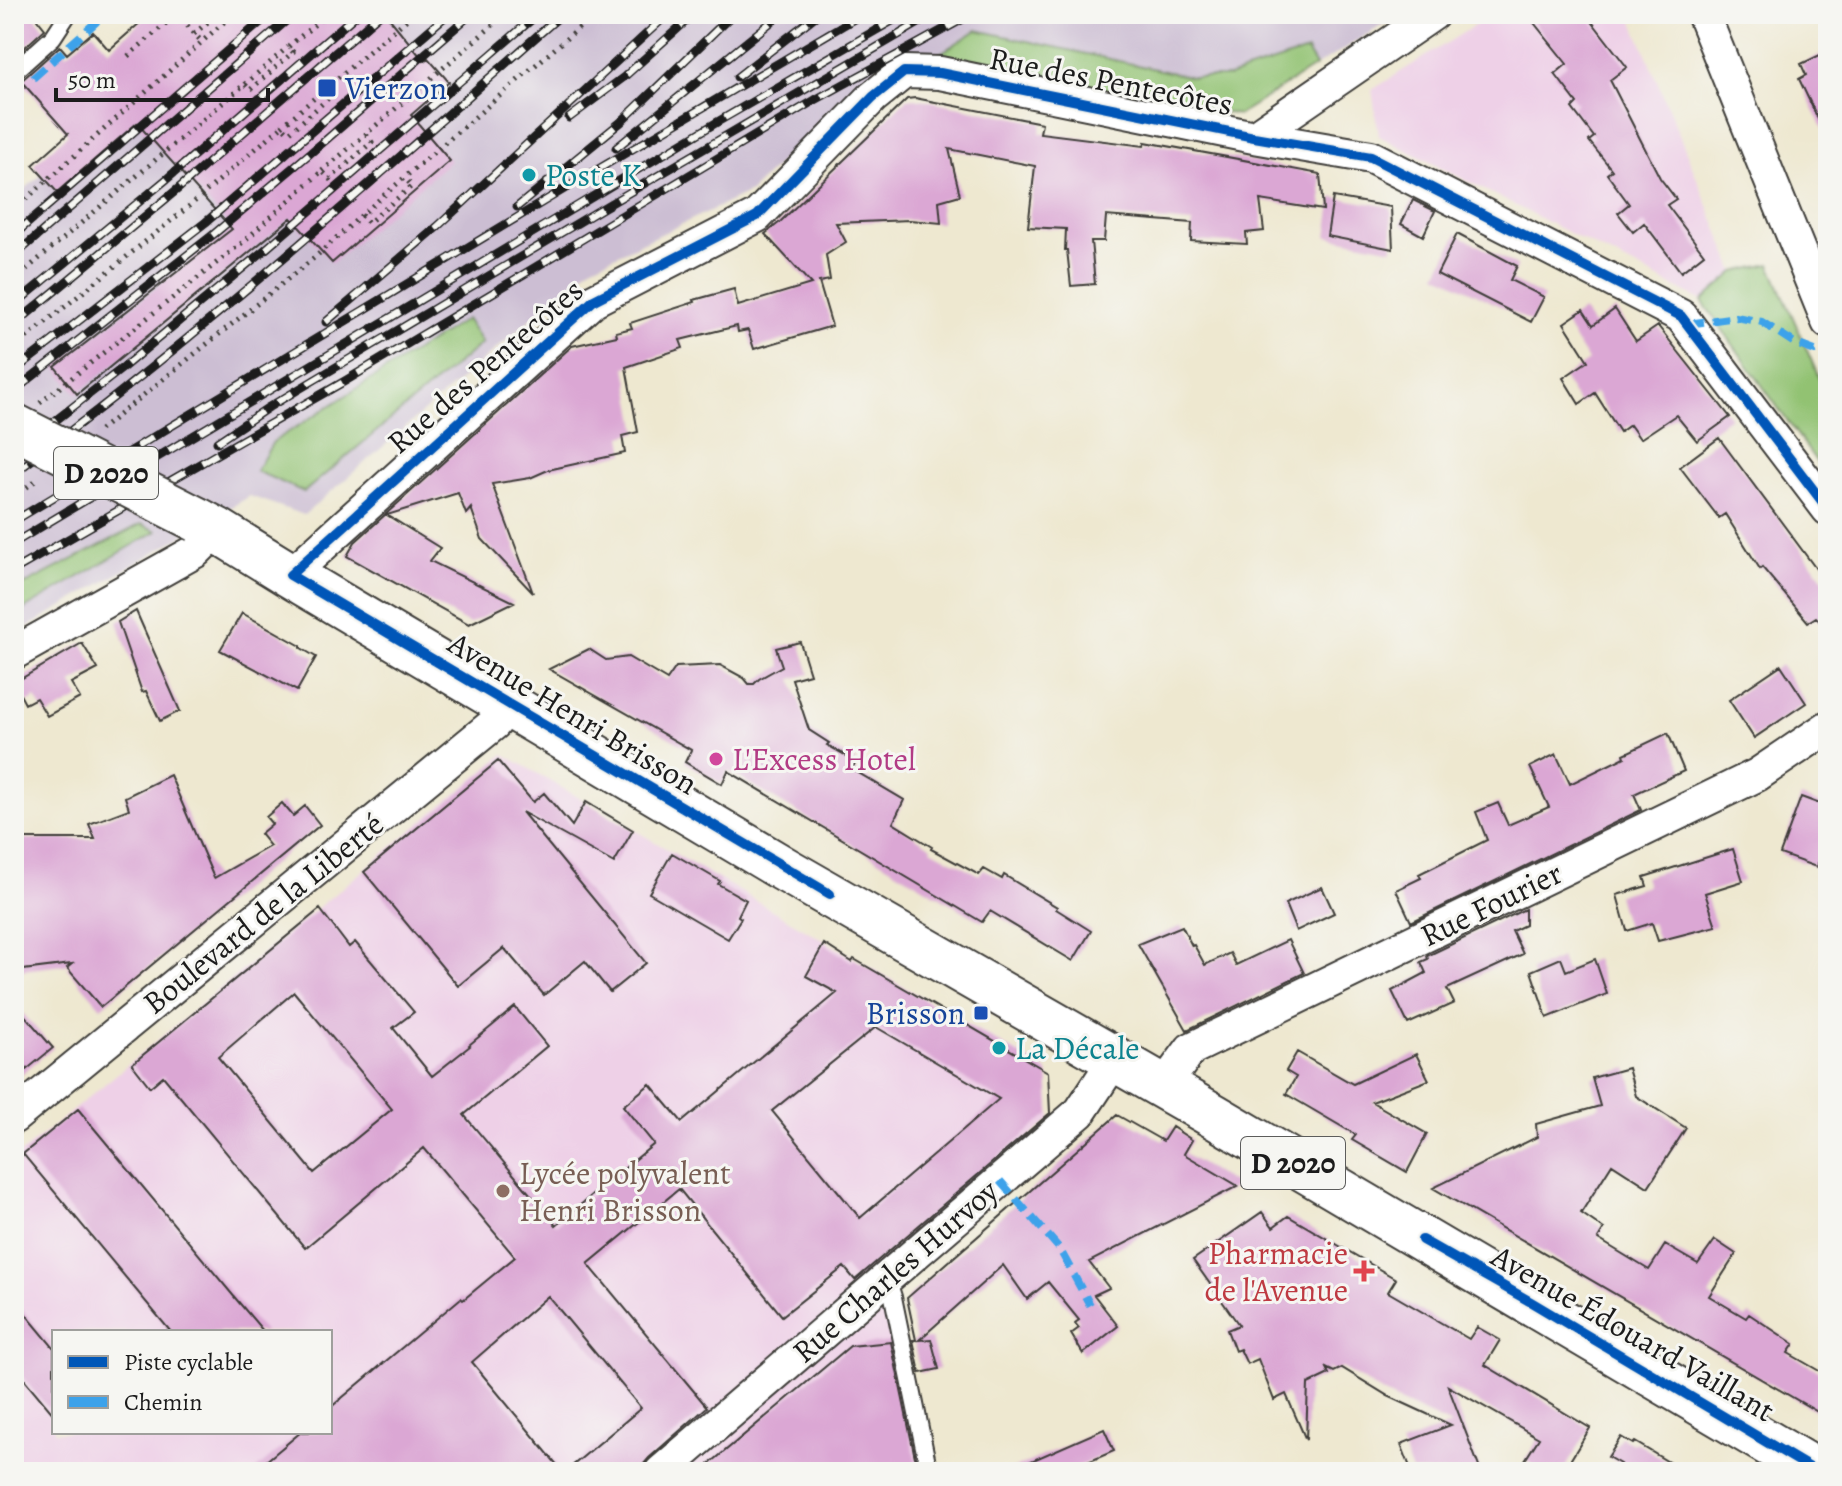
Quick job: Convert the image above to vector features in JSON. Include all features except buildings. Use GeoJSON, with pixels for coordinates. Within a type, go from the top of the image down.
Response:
{"type":"FeatureCollection","features":[{"type":"Feature","properties":{"kind":"main road","name":"Avenue Henri Brisson"},"geometry":{"type":"LineString","coordinates":[[26,415],[784,869],[1163,1087]]}},
{"type":"Feature","properties":{"kind":"main road","name":"Avenue Édouard Vaillant"},"geometry":{"type":"LineString","coordinates":[[1163,1087],[1817,1472]]}},
{"type":"Feature","properties":{"kind":"street"},"geometry":{"type":"LineString","coordinates":[[1254,137],[1433,14]]}},
{"type":"Feature","properties":{"kind":"street"},"geometry":{"type":"LineString","coordinates":[[1703,14],[1828,322]]}},
{"type":"Feature","properties":{"kind":"street","name":"Rue des Pentecôtes"},"geometry":{"type":"LineString","coordinates":[[290,575],[594,300],[757,216],[873,97],[904,72],[940,73],[1254,137],[1371,157],[1681,316],[1828,509]]}},
{"type":"Feature","properties":{"kind":"street"},"geometry":{"type":"LineString","coordinates":[[14,653],[196,551],[208,525]]}},
{"type":"Feature","properties":{"kind":"street","name":"Boulevard de la Liberté"},"geometry":{"type":"LineString","coordinates":[[14,1117],[495,723],[508,704]]}},
{"type":"Feature","properties":{"kind":"street","name":"Rue Fourier"},"geometry":{"type":"LineString","coordinates":[[1163,1087],[1191,1049],[1757,775],[1828,727]]}},
{"type":"Feature","properties":{"kind":"street","name":"Rue Charles Hurvoy"},"geometry":{"type":"LineString","coordinates":[[661,1472],[1080,1112],[1115,1059]]}},
{"type":"Feature","properties":{"kind":"lane"},"geometry":{"type":"LineString","coordinates":[[14,72],[53,37],[68,14]]}},
{"type":"Feature","properties":{"kind":"lane"},"geometry":{"type":"LineString","coordinates":[[887,1278],[929,1472]]}},
{"type":"Feature","properties":{"kind":"path"},"geometry":{"type":"LineString","coordinates":[[128,56],[178,14],[202,42]]}},
{"type":"Feature","properties":{"kind":"path"},"geometry":{"type":"LineString","coordinates":[[194,34],[222,16],[233,14]]}},
{"type":"Feature","properties":{"kind":"path"},"geometry":{"type":"LineString","coordinates":[[14,280],[327,14]]}},
{"type":"Feature","properties":{"kind":"path"},"geometry":{"type":"LineString","coordinates":[[14,348],[181,213],[413,14]]}},
{"type":"Feature","properties":{"kind":"path"},"geometry":{"type":"LineString","coordinates":[[26,415],[243,242],[506,14]]}},
{"type":"Feature","properties":{"kind":"path"},"geometry":{"type":"LineString","coordinates":[[98,431],[314,258],[595,14]]}},
{"type":"Feature","properties":{"kind":"path"},"geometry":{"type":"LineString","coordinates":[[14,210],[202,42],[222,16]]}},
{"type":"Feature","properties":{"kind":"path"},"geometry":{"type":"LineString","coordinates":[[282,126],[289,133],[332,95],[326,88]]}},
{"type":"Feature","properties":{"kind":"path"},"geometry":{"type":"LineString","coordinates":[[322,171],[330,179],[372,142],[366,134]]}},
{"type":"Feature","properties":{"kind":"path"},"geometry":{"type":"LineString","coordinates":[[361,215],[368,223],[412,186],[405,178]]}},
{"type":"Feature","properties":{"kind":"path"},"geometry":{"type":"LineString","coordinates":[[14,497],[50,469]]}},
{"type":"Feature","properties":{"kind":"shaded area"},"geometry":{"type":"Polygon","coordinates":[[[236,14],[1400,14],[1238,115],[896,48],[750,192],[591,267],[304,515],[250,496],[14,635],[14,198],[236,14]]]}},
{"type":"Feature","properties":{"kind":"shaded area"},"geometry":{"type":"Polygon","coordinates":[[[1493,14],[1630,14],[1735,272],[1702,301],[1379,136],[1372,90],[1493,14]]]}},
{"type":"Feature","properties":{"kind":"shaded area"},"geometry":{"type":"Polygon","coordinates":[[[504,754],[1048,1071],[1051,1119],[881,1263],[928,1472],[14,1472],[14,1159],[504,754]]]}},
{"type":"Feature","properties":{"kind":"green space"},"geometry":{"type":"Polygon","coordinates":[[[977,30],[1192,77],[1228,77],[1307,51],[1316,66],[1238,115],[936,56],[977,30]]]}},
{"type":"Feature","properties":{"kind":"green space"},"geometry":{"type":"Polygon","coordinates":[[[1770,264],[1828,399],[1828,478],[1702,301],[1735,272],[1770,264]]]}},
{"type":"Feature","properties":{"kind":"green space"},"geometry":{"type":"Polygon","coordinates":[[[466,319],[482,343],[304,492],[256,471],[273,442],[466,319]]]}},
{"type":"Feature","properties":{"kind":"green space"},"geometry":{"type":"Polygon","coordinates":[[[141,524],[157,531],[14,615],[14,590],[141,524]]]}},
{"type":"Feature","properties":{"kind":"railway"},"geometry":{"type":"LineString","coordinates":[[14,235],[270,14]]}},
{"type":"Feature","properties":{"kind":"railway"},"geometry":{"type":"LineString","coordinates":[[14,256],[294,14]]}},
{"type":"Feature","properties":{"kind":"railway"},"geometry":{"type":"LineString","coordinates":[[14,305],[168,178],[357,14]]}},
{"type":"Feature","properties":{"kind":"railway"},"geometry":{"type":"LineString","coordinates":[[14,325],[179,188],[380,14]]}},
{"type":"Feature","properties":{"kind":"railway"},"geometry":{"type":"LineString","coordinates":[[14,371],[206,222],[448,14]]}},
{"type":"Feature","properties":{"kind":"railway"},"geometry":{"type":"LineString","coordinates":[[14,391],[214,234],[471,14]]}},
{"type":"Feature","properties":{"kind":"railway"},"geometry":{"type":"LineString","coordinates":[[14,453],[267,248],[538,14]]}},
{"type":"Feature","properties":{"kind":"railway"},"geometry":{"type":"LineString","coordinates":[[14,473],[225,308],[562,14]]}},
{"type":"Feature","properties":{"kind":"railway"},"geometry":{"type":"LineString","coordinates":[[326,322],[437,227],[668,14]]}},
{"type":"Feature","properties":{"kind":"railway"},"geometry":{"type":"LineString","coordinates":[[569,118],[624,77],[694,14]]}},
{"type":"Feature","properties":{"kind":"railway"},"geometry":{"type":"LineString","coordinates":[[517,207],[621,122],[733,14]]}},
{"type":"Feature","properties":{"kind":"railway"},"geometry":{"type":"LineString","coordinates":[[616,148],[781,14]]}},
{"type":"Feature","properties":{"kind":"railway"},"geometry":{"type":"LineString","coordinates":[[737,77],[818,14]]}},
{"type":"Feature","properties":{"kind":"railway"},"geometry":{"type":"LineString","coordinates":[[14,521],[561,191],[862,14]]}},
{"type":"Feature","properties":{"kind":"railway"},"geometry":{"type":"LineString","coordinates":[[14,543],[719,121],[904,14]]}},
{"type":"Feature","properties":{"kind":"railway"},"geometry":{"type":"LineString","coordinates":[[217,442],[269,407],[934,14]]}},
{"type":"Feature","properties":{"kind":"railway"},"geometry":{"type":"LineString","coordinates":[[14,570],[345,381],[815,100],[972,14]]}},
{"type":"Feature","properties":{"kind":"marked path"},"geometry":{"type":"LineString","coordinates":[[33,78],[96,22],[96,14]]}},
{"type":"Feature","properties":{"kind":"marked path"},"geometry":{"type":"LineString","coordinates":[[1688,324],[1736,317],[1762,322],[1796,344],[1815,351],[1828,347]]}},
{"type":"Feature","properties":{"kind":"marked path"},"geometry":{"type":"LineString","coordinates":[[1000,1181],[1059,1248],[1090,1305]]}},
{"type":"Feature","properties":{"kind":"cycle path"},"geometry":{"type":"LineString","coordinates":[[830,894],[290,575],[594,300],[757,216],[873,97],[904,72],[940,73],[1254,137],[1371,157],[1681,316],[1828,509]]}},
{"type":"Feature","properties":{"kind":"cycle path"},"geometry":{"type":"LineString","coordinates":[[1422,1240],[1817,1472]]}},
{"type":"Feature","properties":{"kind":"place","name":"Vierzon"},"geometry":{"type":"Point","coordinates":[327,88]}},
{"type":"Feature","properties":{"kind":"place","name":"Poste K"},"geometry":{"type":"Point","coordinates":[529,175]}},
{"type":"Feature","properties":{"kind":"place","name":"L'Excess Hotel"},"geometry":{"type":"Point","coordinates":[716,759]}},
{"type":"Feature","properties":{"kind":"place","name":"Brisson"},"geometry":{"type":"Point","coordinates":[981,1013]}},
{"type":"Feature","properties":{"kind":"place","name":"La Décale"},"geometry":{"type":"Point","coordinates":[999,1048]}},
{"type":"Feature","properties":{"kind":"place","name":"Lycée polyvalent Henri Brisson"},"geometry":{"type":"Point","coordinates":[503,1191]}},
{"type":"Feature","properties":{"kind":"place","name":"Pharmacie de l'Avenue"},"geometry":{"type":"Point","coordinates":[1364,1271]}}]}
